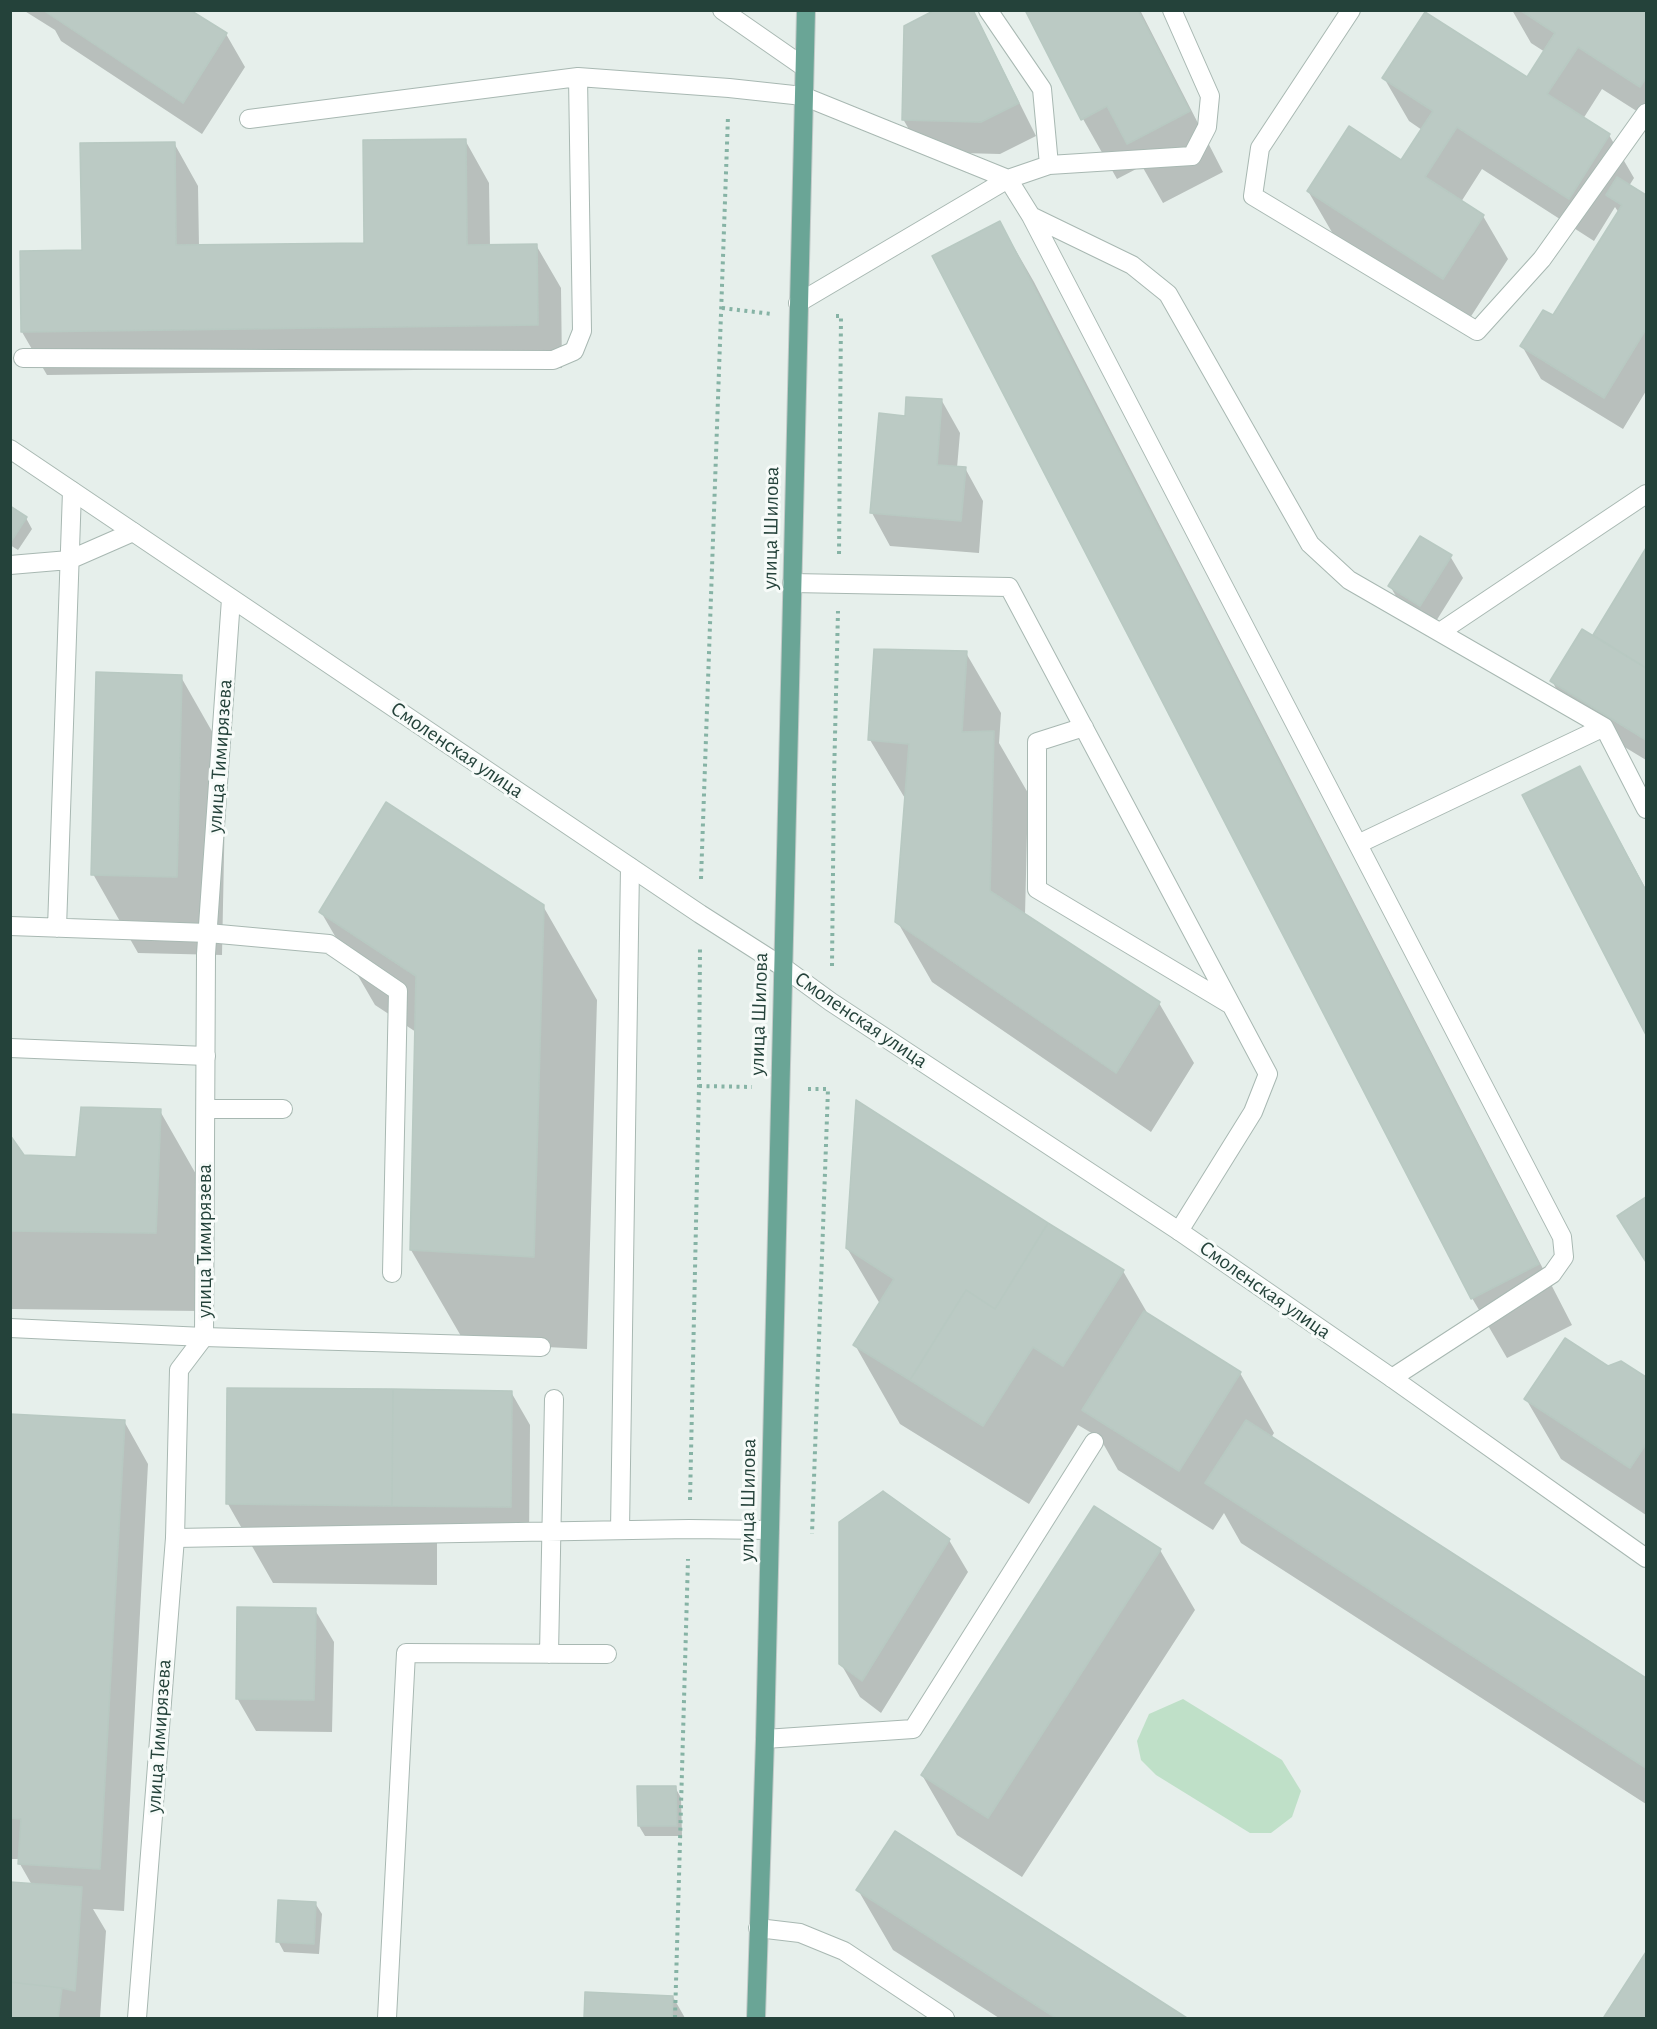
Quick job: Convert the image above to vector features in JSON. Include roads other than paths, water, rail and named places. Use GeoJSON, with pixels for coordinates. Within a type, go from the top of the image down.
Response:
{"type":"FeatureCollection","features":[{"type":"Feature","properties":{"kind":"main road","name":"улица Шилова"},"geometry":{"type":"LineString","coordinates":[[756,2019],[765,1738],[806,10]]}},
{"type":"Feature","properties":{"kind":"street"},"geometry":{"type":"LineString","coordinates":[[722,10],[804,67]]}},
{"type":"Feature","properties":{"kind":"street"},"geometry":{"type":"LineString","coordinates":[[988,10],[1042,89],[1049,165]]}},
{"type":"Feature","properties":{"kind":"street"},"geometry":{"type":"LineString","coordinates":[[798,310],[1008,179],[1049,165],[1192,156],[1207,127],[1210,96],[1172,10]]}},
{"type":"Feature","properties":{"kind":"street"},"geometry":{"type":"LineString","coordinates":[[1351,10],[1260,148],[1253,196],[1477,331],[1542,259],[1647,113]]}},
{"type":"Feature","properties":{"kind":"street"},"geometry":{"type":"LineString","coordinates":[[23,358],[553,360],[574,351],[582,331],[578,77]]}},
{"type":"Feature","properties":{"kind":"street"},"geometry":{"type":"LineString","coordinates":[[249,119],[578,77],[729,88],[803,96],[1008,179],[1031,216],[1562,1237],[1564,1257],[1552,1274],[1392,1378]]}},
{"type":"Feature","properties":{"kind":"street"},"geometry":{"type":"LineString","coordinates":[[1031,216],[1132,265],[1168,294],[1310,544],[1348,580],[1604,727],[1647,809]]}},
{"type":"Feature","properties":{"kind":"street","name":"Смоленская улица"},"geometry":{"type":"LineString","coordinates":[[10,449],[700,914],[783,967],[831,1002],[1179,1231],[1647,1558]]}},
{"type":"Feature","properties":{"kind":"street"},"geometry":{"type":"LineString","coordinates":[[57,928],[72,491]]}},
{"type":"Feature","properties":{"kind":"street"},"geometry":{"type":"LineString","coordinates":[[1440,632],[1647,494]]}},
{"type":"Feature","properties":{"kind":"street"},"geometry":{"type":"LineString","coordinates":[[10,565],[69,560],[133,532]]}},
{"type":"Feature","properties":{"kind":"street"},"geometry":{"type":"LineString","coordinates":[[792,583],[1010,587],[1268,1074],[1253,1112],[1179,1231]]}},
{"type":"Feature","properties":{"kind":"street","name":"улица Тимирязева"},"geometry":{"type":"LineString","coordinates":[[137,2019],[175,1538],[179,1370],[204,1337],[207,933],[231,598]]}},
{"type":"Feature","properties":{"kind":"street"},"geometry":{"type":"LineString","coordinates":[[1358,844],[1604,727]]}},
{"type":"Feature","properties":{"kind":"street"},"geometry":{"type":"LineString","coordinates":[[1084,728],[1037,742],[1037,889],[1232,1006]]}},
{"type":"Feature","properties":{"kind":"street"},"geometry":{"type":"LineString","coordinates":[[620,1530],[630,867]]}},
{"type":"Feature","properties":{"kind":"street"},"geometry":{"type":"LineString","coordinates":[[10,926],[207,933],[328,944],[398,991],[392,1273]]}},
{"type":"Feature","properties":{"kind":"street"},"geometry":{"type":"LineString","coordinates":[[10,1048],[206,1056]]}},
{"type":"Feature","properties":{"kind":"street"},"geometry":{"type":"LineString","coordinates":[[206,1109],[283,1109]]}},
{"type":"Feature","properties":{"kind":"street"},"geometry":{"type":"LineString","coordinates":[[10,1328],[204,1337],[541,1347]]}},
{"type":"Feature","properties":{"kind":"street"},"geometry":{"type":"LineString","coordinates":[[549,1654],[554,1399]]}},
{"type":"Feature","properties":{"kind":"street"},"geometry":{"type":"LineString","coordinates":[[765,1738],[913,1729],[1094,1442]]}},
{"type":"Feature","properties":{"kind":"street"},"geometry":{"type":"LineString","coordinates":[[175,1538],[689,1529],[770,1530]]}},
{"type":"Feature","properties":{"kind":"street"},"geometry":{"type":"LineString","coordinates":[[387,2019],[406,1653],[606,1654]]}},
{"type":"Feature","properties":{"kind":"street"},"geometry":{"type":"LineString","coordinates":[[758,1928],[800,1933],[844,1951],[945,2019]]}}]}
